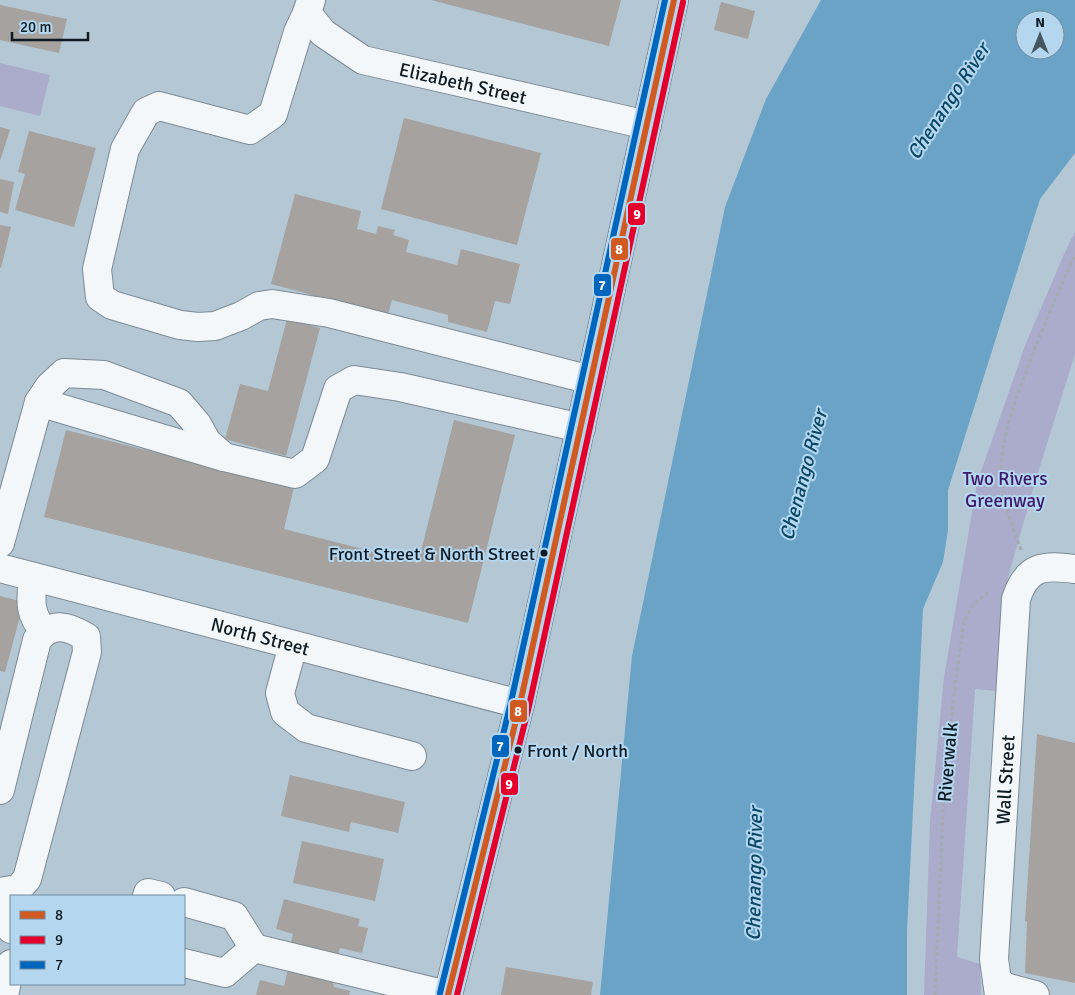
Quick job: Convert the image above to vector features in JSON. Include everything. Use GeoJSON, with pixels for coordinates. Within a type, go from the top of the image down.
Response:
{"type":"FeatureCollection","features":[{"type":"Feature","properties":{"kind":"street"},"geometry":{"type":"LineString","coordinates":[[185,902],[234,916],[254,948],[448,995],[520,704],[674,0]]}},
{"type":"Feature","properties":{"kind":"street"},"geometry":{"type":"LineString","coordinates":[[309,7],[298,32],[273,114],[250,130],[159,106],[146,112],[125,149],[97,269],[100,297],[112,305],[180,325],[198,327],[215,326],[242,316],[259,306],[272,304],[329,313],[591,380]]}},
{"type":"Feature","properties":{"kind":"street","name":"Elizabeth Street"},"geometry":{"type":"LineString","coordinates":[[309,7],[323,33],[363,60],[647,125]]}},
{"type":"Feature","properties":{"kind":"street"},"geometry":{"type":"LineString","coordinates":[[0,543],[39,402],[49,387],[64,373],[104,375],[179,403],[197,424],[207,442],[224,457]]}},
{"type":"Feature","properties":{"kind":"street"},"geometry":{"type":"LineString","coordinates":[[39,402],[224,457],[295,474],[314,459],[338,389],[354,380],[409,388],[581,428]]}},
{"type":"Feature","properties":{"kind":"street","name":"North Street"},"geometry":{"type":"LineString","coordinates":[[0,568],[520,704]]}},
{"type":"Feature","properties":{"kind":"street"},"geometry":{"type":"LineString","coordinates":[[1034,570],[1046,568],[1075,569]]}},
{"type":"Feature","properties":{"kind":"street","name":"Wall Street"},"geometry":{"type":"LineString","coordinates":[[998,988],[994,958],[1014,611],[1018,592],[1024,580],[1034,570]]}},
{"type":"Feature","properties":{"kind":"street"},"geometry":{"type":"LineString","coordinates":[[33,577],[30,603],[36,622],[44,631]]}},
{"type":"Feature","properties":{"kind":"street"},"geometry":{"type":"LineString","coordinates":[[0,790],[37,640],[44,631],[55,627],[72,629],[86,637],[88,652],[27,879],[14,895]]}},
{"type":"Feature","properties":{"kind":"street"},"geometry":{"type":"LineString","coordinates":[[293,645],[280,693],[285,712],[306,728],[412,756]]}},
{"type":"Feature","properties":{"kind":"street"},"geometry":{"type":"LineString","coordinates":[[147,895],[148,892],[158,895]]}},
{"type":"Feature","properties":{"kind":"street"},"geometry":{"type":"LineString","coordinates":[[185,963],[225,973],[254,948]]}},
{"type":"Feature","properties":{"kind":"street"},"geometry":{"type":"LineString","coordinates":[[4,995],[10,968]]}},
{"type":"Feature","properties":{"kind":"street"},"geometry":{"type":"LineString","coordinates":[[998,988],[1005,987],[1035,995]]}},
{"type":"Feature","properties":{"kind":"path"},"geometry":{"type":"LineString","coordinates":[[1034,570],[1022,552],[1007,511],[1001,478],[1002,462],[1011,416],[1023,380],[1042,330],[1075,255]]}},
{"type":"Feature","properties":{"kind":"path","name":"Riverwalk"},"geometry":{"type":"LineString","coordinates":[[936,995],[944,788],[964,622],[973,605],[994,588]]}},
{"type":"Feature","properties":{"kind":"green space"},"geometry":{"type":"Polygon","coordinates":[[[0,63],[50,75],[40,116],[0,106],[0,63]]]}},
{"type":"Feature","properties":{"kind":"green space","name":"Two Rivers Greenway"},"geometry":{"type":"Polygon","coordinates":[[[1075,232],[1075,354],[1036,479],[1004,592],[997,691],[975,689],[957,957],[980,964],[981,995],[924,995],[930,822],[944,677],[977,483],[1026,343],[1075,232]]]}},
{"type":"Feature","properties":{"kind":"water","name":"Chenango River"},"geometry":{"type":"Polygon","coordinates":[[[821,0],[1075,0],[1075,153],[1040,199],[948,490],[948,530],[943,562],[923,609],[907,931],[907,995],[600,995],[632,656],[725,207],[766,99],[821,0]]]}},
{"type":"Feature","properties":{"kind":"building"},"geometry":{"type":"Polygon","coordinates":[[[431,0],[621,0],[609,46],[431,0]]]}},
{"type":"Feature","properties":{"kind":"building"},"geometry":{"type":"Polygon","coordinates":[[[721,2],[755,11],[748,39],[714,30],[721,2]]]}},
{"type":"Feature","properties":{"kind":"building"},"geometry":{"type":"Polygon","coordinates":[[[0,5],[67,19],[59,53],[0,40],[0,5]]]}},
{"type":"Feature","properties":{"kind":"building"},"geometry":{"type":"Polygon","coordinates":[[[404,118],[541,153],[517,245],[381,209],[404,118]]]}},
{"type":"Feature","properties":{"kind":"building"},"geometry":{"type":"Polygon","coordinates":[[[0,127],[10,130],[0,161],[0,127]]]}},
{"type":"Feature","properties":{"kind":"building"},"geometry":{"type":"Polygon","coordinates":[[[29,131],[96,148],[74,227],[15,210],[25,174],[18,172],[29,131]]]}},
{"type":"Feature","properties":{"kind":"building"},"geometry":{"type":"Polygon","coordinates":[[[0,179],[14,182],[8,214],[0,212],[0,179]]]}},
{"type":"Feature","properties":{"kind":"building"},"geometry":{"type":"Polygon","coordinates":[[[295,194],[361,211],[357,229],[376,234],[378,226],[395,230],[393,235],[409,240],[406,252],[457,265],[461,249],[520,264],[510,304],[495,301],[487,332],[448,322],[448,315],[392,300],[388,315],[271,284],[295,194]]]}},
{"type":"Feature","properties":{"kind":"building"},"geometry":{"type":"Polygon","coordinates":[[[0,225],[11,227],[1,268],[0,268],[0,225]]]}},
{"type":"Feature","properties":{"kind":"building"},"geometry":{"type":"Polygon","coordinates":[[[287,319],[320,328],[286,456],[225,439],[240,384],[268,391],[287,319]]]}},
{"type":"Feature","properties":{"kind":"building"},"geometry":{"type":"Polygon","coordinates":[[[454,420],[515,435],[468,623],[44,517],[66,430],[294,487],[284,529],[418,563],[454,420]]]}},
{"type":"Feature","properties":{"kind":"building"},"geometry":{"type":"Polygon","coordinates":[[[0,596],[24,602],[5,672],[0,671],[0,596]]]}},
{"type":"Feature","properties":{"kind":"building"},"geometry":{"type":"Polygon","coordinates":[[[1037,734],[1075,743],[1075,983],[1025,973],[1027,922],[1025,921],[1037,734]]]}},
{"type":"Feature","properties":{"kind":"building"},"geometry":{"type":"Polygon","coordinates":[[[290,775],[405,802],[398,833],[351,822],[349,832],[281,816],[290,775]]]}},
{"type":"Feature","properties":{"kind":"building"},"geometry":{"type":"Polygon","coordinates":[[[302,841],[384,859],[375,901],[293,883],[302,841]]]}},
{"type":"Feature","properties":{"kind":"building"},"geometry":{"type":"Polygon","coordinates":[[[284,899],[360,919],[358,926],[368,928],[362,953],[340,948],[337,958],[290,946],[293,934],[276,929],[284,899]]]}},
{"type":"Feature","properties":{"kind":"building"},"geometry":{"type":"Polygon","coordinates":[[[506,967],[593,982],[591,995],[501,995],[506,967]]]}},
{"type":"Feature","properties":{"kind":"building"},"geometry":{"type":"Polygon","coordinates":[[[288,969],[332,980],[334,987],[350,991],[349,995],[256,995],[260,980],[284,986],[288,969]]]}},
{"type":"Feature","properties":{"kind":"transit line","name":"7"},"geometry":{"type":"LineString","coordinates":[[440,993],[511,702],[665,0]]}},
{"type":"Feature","properties":{"kind":"transit line","name":"8"},"geometry":{"type":"LineString","coordinates":[[448,995],[520,704],[674,0]]}},
{"type":"Feature","properties":{"kind":"transit line","name":"9"},"geometry":{"type":"LineString","coordinates":[[457,995],[529,706],[683,2]]}},
{"type":"Feature","properties":{"kind":"place","name":"Front Street & North Street"},"geometry":{"type":"Point","coordinates":[544,553]}},
{"type":"Feature","properties":{"kind":"place","name":"Front / North"},"geometry":{"type":"Point","coordinates":[518,750]}}]}
